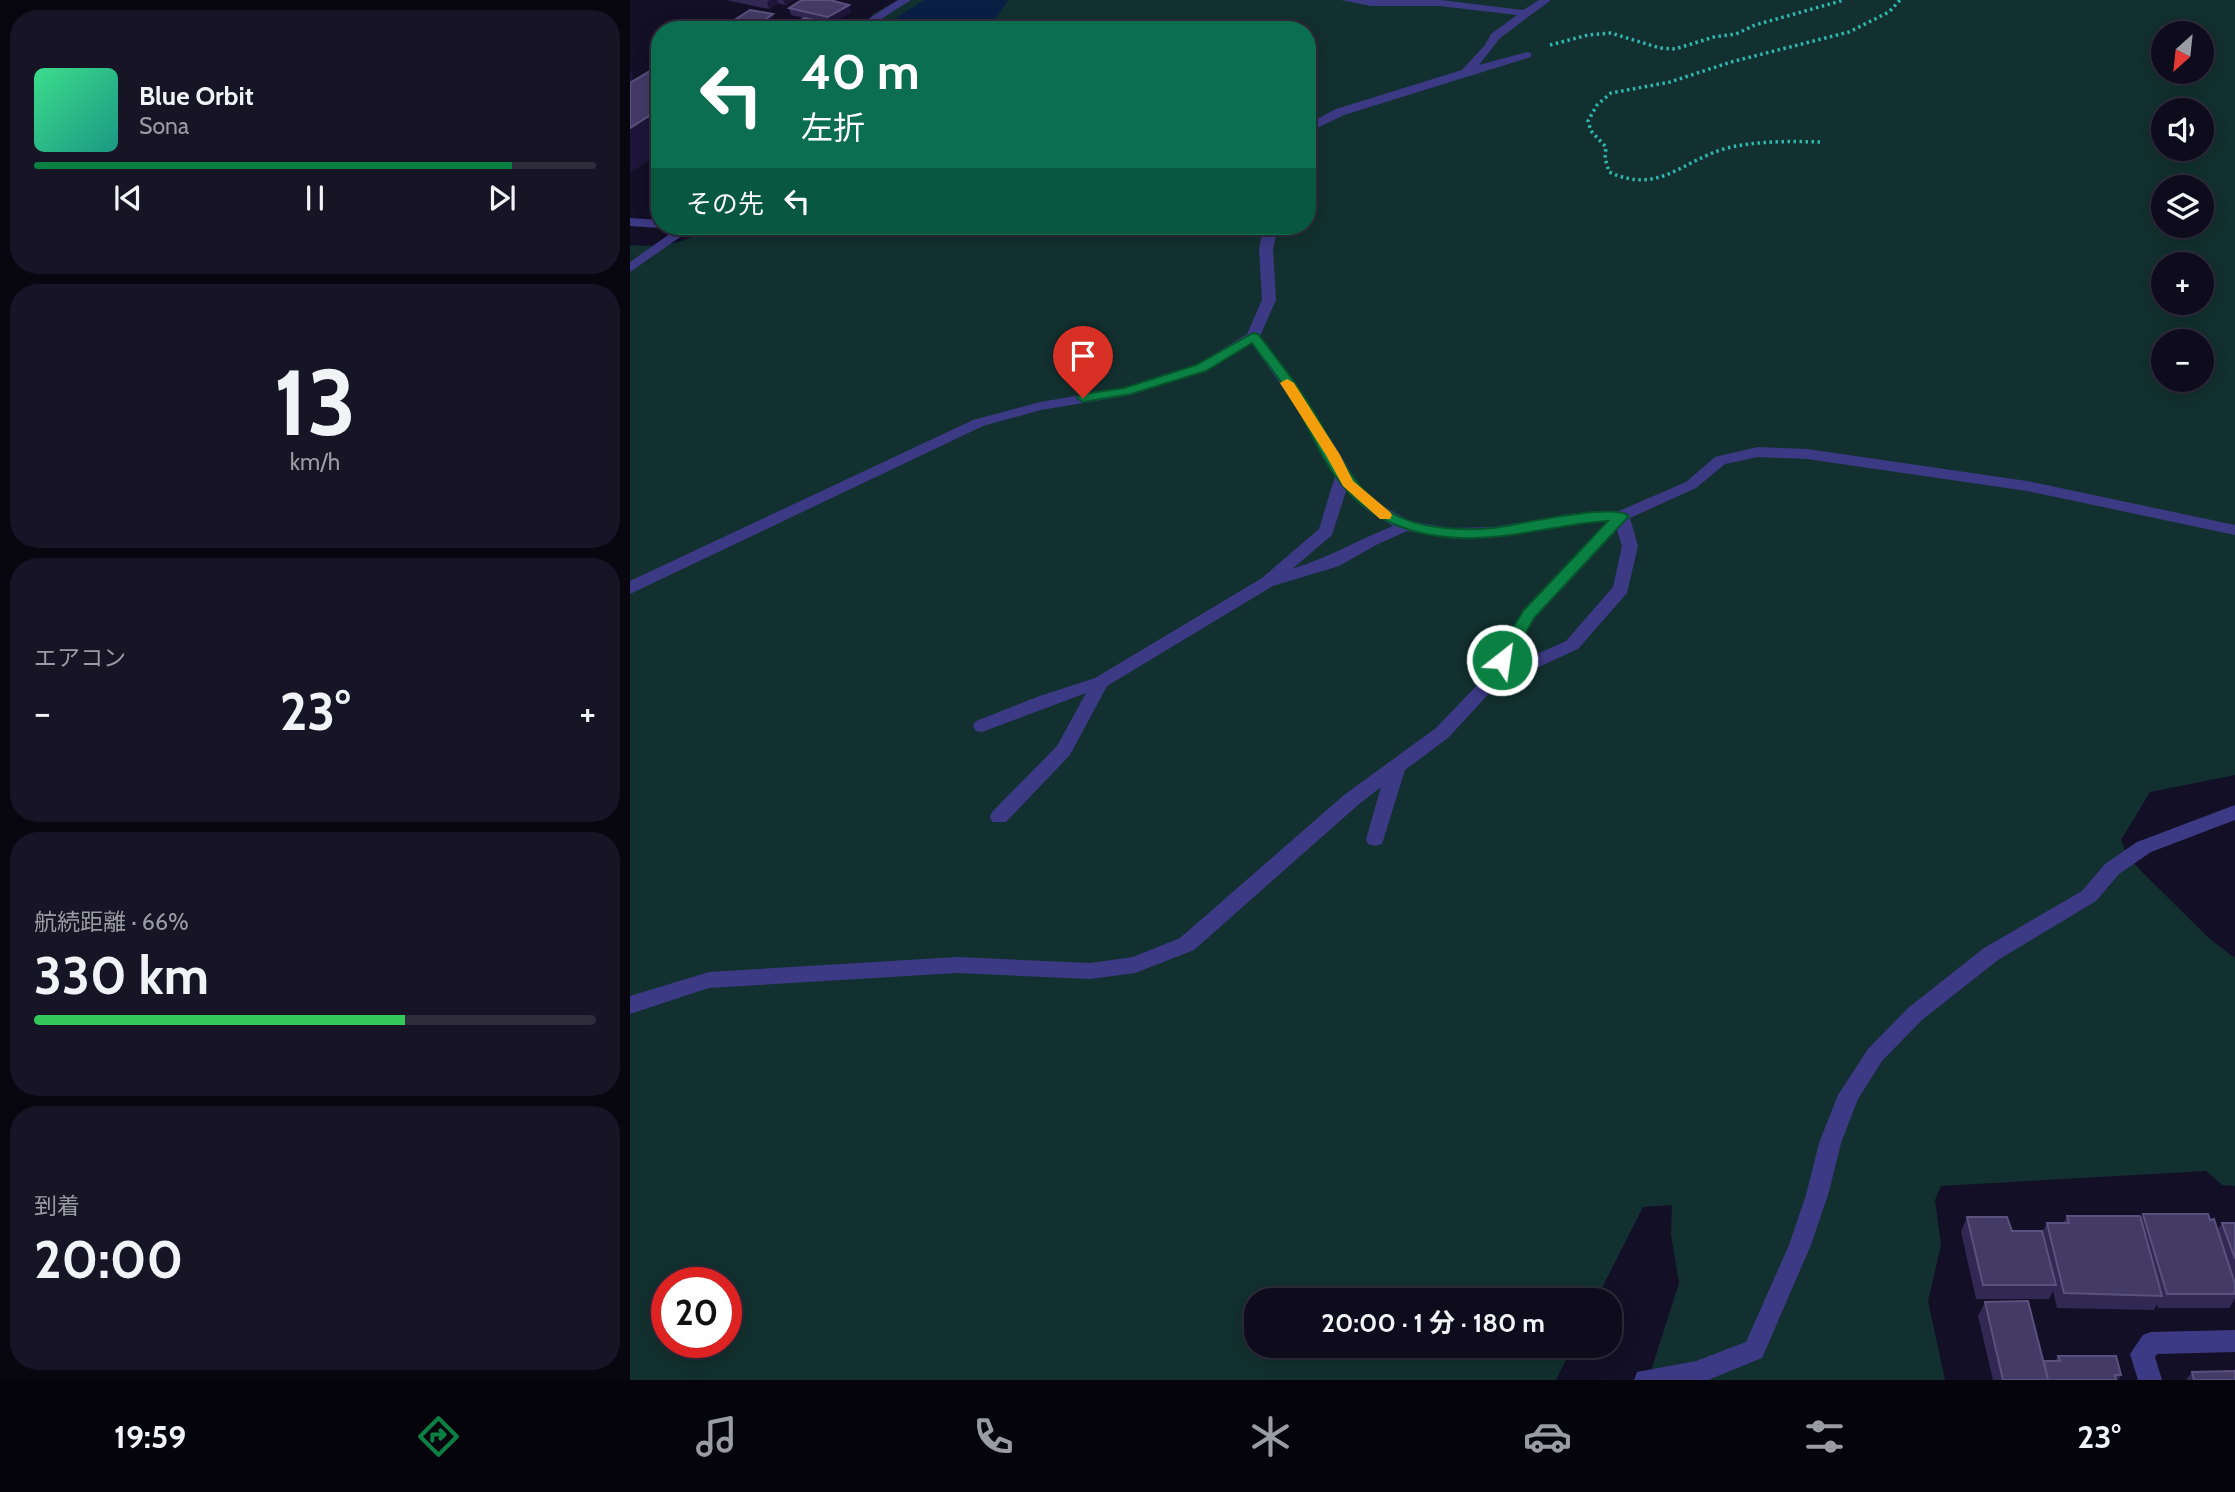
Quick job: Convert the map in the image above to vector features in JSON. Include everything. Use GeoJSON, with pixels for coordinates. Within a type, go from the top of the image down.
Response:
{"type":"FeatureCollection","features":[{"type":"Feature","properties":{"kind":"street"},"geometry":{"type":"LineString","coordinates":[[871,21],[906,0]]}},
{"type":"Feature","properties":{"kind":"street"},"geometry":{"type":"LineString","coordinates":[[1346,0],[1371,3],[1439,3],[1524,13],[1536,8]]}},
{"type":"Feature","properties":{"kind":"street"},"geometry":{"type":"LineString","coordinates":[[1466,72],[1490,46],[1494,36],[1546,0]]}},
{"type":"Feature","properties":{"kind":"street"},"geometry":{"type":"LineString","coordinates":[[1316,124],[1340,112],[1527,55]]}},
{"type":"Feature","properties":{"kind":"street"},"geometry":{"type":"LineString","coordinates":[[630,222],[651,223]]}},
{"type":"Feature","properties":{"kind":"street"},"geometry":{"type":"LineString","coordinates":[[630,268],[672,235]]}},
{"type":"Feature","properties":{"kind":"street"},"geometry":{"type":"LineString","coordinates":[[630,588],[978,423],[1040,406],[1139,388],[1201,368],[1253,336],[1269,300],[1266,249],[1269,235]]}},
{"type":"Feature","properties":{"kind":"street"},"geometry":{"type":"LineString","coordinates":[[1253,336],[1299,399],[1348,483],[1383,514],[1406,526],[1451,533],[1492,533],[1578,518],[1621,516],[1690,485],[1720,460],[1758,452],[1807,454],[1957,478],[2027,486],[2235,530]]}},
{"type":"Feature","properties":{"kind":"street"},"geometry":{"type":"LineString","coordinates":[[982,726],[1043,701],[1101,682],[1268,582],[1326,531],[1344,473]]}},
{"type":"Feature","properties":{"kind":"street"},"geometry":{"type":"LineString","coordinates":[[630,1005],[709,980],[957,965],[1090,971],[1135,965],[1186,944],[1351,800],[1442,733],[1489,683],[1529,614],[1621,516]]}},
{"type":"Feature","properties":{"kind":"street"},"geometry":{"type":"LineString","coordinates":[[1489,683],[1572,645],[1620,589],[1630,546],[1621,516]]}},
{"type":"Feature","properties":{"kind":"street"},"geometry":{"type":"LineString","coordinates":[[1268,582],[1333,562],[1370,541],[1406,526]]}},
{"type":"Feature","properties":{"kind":"street"},"geometry":{"type":"LineString","coordinates":[[999,817],[1064,750],[1101,682]]}},
{"type":"Feature","properties":{"kind":"street"},"geometry":{"type":"LineString","coordinates":[[1375,839],[1397,766]]}},
{"type":"Feature","properties":{"kind":"street"},"geometry":{"type":"LineString","coordinates":[[1647,1380],[1696,1373],[1754,1350],[1800,1245],[1817,1195],[1830,1143],[1849,1095],[1875,1055],[1915,1014],[1992,954],[2089,896],[2112,869],[2144,847],[2235,812]]}},
{"type":"Feature","properties":{"kind":"street"},"geometry":{"type":"LineString","coordinates":[[2150,1380],[2142,1354],[2151,1343],[2235,1341]]}},
{"type":"Feature","properties":{"kind":"path"},"geometry":{"type":"LineString","coordinates":[[1527,55],[1551,45],[1602,33],[1630,37],[1660,48],[1675,49],[1714,37],[1736,34],[1749,27],[1844,0]]}},
{"type":"Feature","properties":{"kind":"path"},"geometry":{"type":"LineString","coordinates":[[1820,142],[1735,147],[1697,159],[1661,179],[1641,182],[1620,179],[1609,172],[1605,159],[1606,147],[1591,131],[1588,121],[1597,103],[1613,92],[1668,82],[1731,62],[1826,41],[1886,14],[1897,7],[1900,0]]}},
{"type":"Feature","properties":{"kind":"green space"},"geometry":{"type":"Polygon","coordinates":[[[898,0],[2235,0],[2235,775],[2150,792],[2121,840],[2127,856],[2144,874],[2211,940],[2235,958],[2235,1186],[2222,1185],[2206,1171],[1941,1186],[1935,1200],[1941,1245],[1928,1301],[1945,1380],[1648,1380],[1679,1283],[1671,1235],[1672,1205],[1643,1207],[1602,1288],[1244,1288],[1244,1358],[1567,1358],[1556,1380],[630,1380],[630,245],[671,244],[695,235],[1316,235],[1316,21],[869,21],[873,14],[898,0]]]}},
{"type":"Feature","properties":{"kind":"water"},"geometry":{"type":"Polygon","coordinates":[[[924,0],[1008,0],[991,21],[892,21],[924,0]]]}},
{"type":"Feature","properties":{"kind":"building"},"geometry":{"type":"Polygon","coordinates":[[[802,0],[830,0],[849,5],[828,17],[789,8],[802,0]]]}},
{"type":"Feature","properties":{"kind":"building"},"geometry":{"type":"Polygon","coordinates":[[[750,10],[773,14],[763,21],[733,21],[750,10]]]}},
{"type":"Feature","properties":{"kind":"building"},"geometry":{"type":"Polygon","coordinates":[[[651,70],[651,115],[630,128],[630,83],[651,70]]]}},
{"type":"Feature","properties":{"kind":"building"},"geometry":{"type":"Polygon","coordinates":[[[2143,1214],[2208,1214],[2210,1220],[2214,1219],[2235,1284],[2235,1294],[2167,1294],[2143,1214]]]}},
{"type":"Feature","properties":{"kind":"building"},"geometry":{"type":"Polygon","coordinates":[[[2067,1216],[2140,1216],[2162,1296],[2064,1293],[2047,1223],[2069,1223],[2067,1216]]]}},
{"type":"Feature","properties":{"kind":"building"},"geometry":{"type":"Polygon","coordinates":[[[1967,1217],[2007,1217],[2012,1231],[2042,1231],[2056,1285],[1983,1285],[1967,1217]]]}},
{"type":"Feature","properties":{"kind":"building"},"geometry":{"type":"Polygon","coordinates":[[[2222,1223],[2235,1223],[2235,1259],[2222,1223]]]}},
{"type":"Feature","properties":{"kind":"building"},"geometry":{"type":"Polygon","coordinates":[[[2028,1301],[2048,1380],[2003,1380],[1985,1302],[2028,1301]]]}},
{"type":"Feature","properties":{"kind":"building"},"geometry":{"type":"Polygon","coordinates":[[[2058,1356],[2116,1356],[2121,1375],[2115,1375],[2116,1380],[2048,1380],[2044,1361],[2060,1361],[2058,1356]]]}},
{"type":"Feature","properties":{"kind":"building"},"geometry":{"type":"Polygon","coordinates":[[[2235,1371],[2235,1380],[2194,1380],[2192,1372],[2235,1371]]]}},
{"type":"Feature","properties":{"kind":"slow traffic"},"geometry":{"type":"LineString","coordinates":[[1287,383],[1348,483],[1385,515]]}},
{"type":"Feature","properties":{"kind":"route"},"geometry":{"type":"LineString","coordinates":[[1083,398],[1126,392],[1201,368],[1253,336],[1299,399],[1348,483],[1383,514],[1406,526],[1451,533],[1492,533],[1578,518],[1621,516],[1529,614],[1502,660]]}}]}
